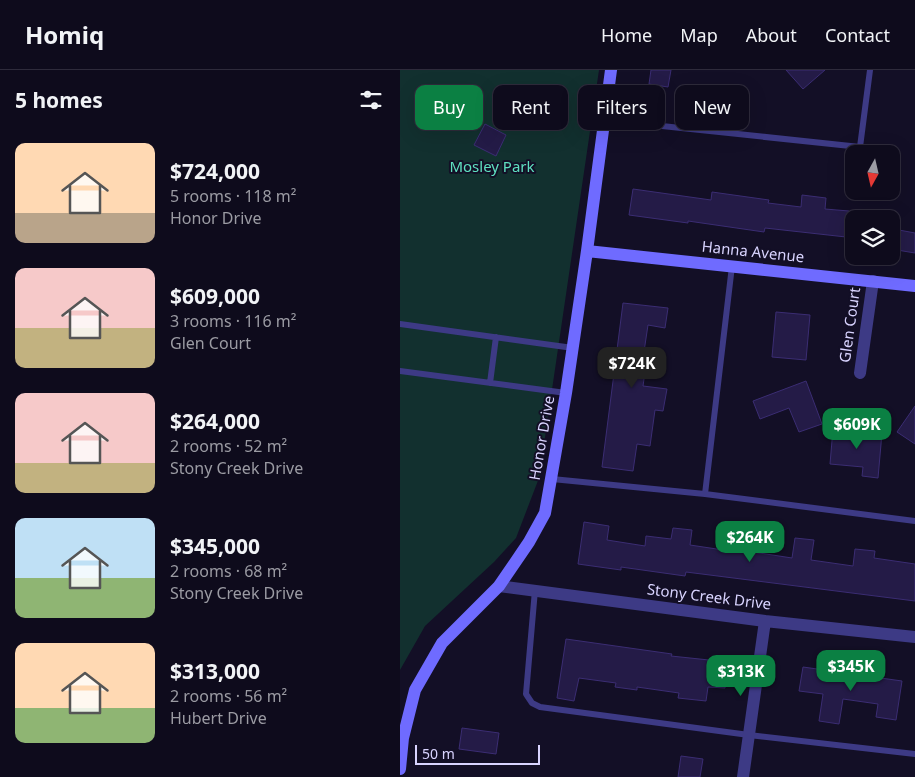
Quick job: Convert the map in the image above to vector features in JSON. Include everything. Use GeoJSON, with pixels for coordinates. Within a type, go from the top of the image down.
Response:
{"type":"FeatureCollection","features":[{"type":"Feature","properties":{"kind":"street","name":"Honor Drive"},"geometry":{"type":"LineString","coordinates":[[609,85],[611,70]]}},
{"type":"Feature","properties":{"kind":"street","name":"Honor Drive"},"geometry":{"type":"LineString","coordinates":[[400,769],[403,738],[415,690],[442,643],[499,586],[529,542],[545,514],[573,348],[603,130]]}},
{"type":"Feature","properties":{"kind":"street","name":"Hanna Avenue"},"geometry":{"type":"LineString","coordinates":[[587,251],[915,286]]}},
{"type":"Feature","properties":{"kind":"street","name":"Glen Court"},"geometry":{"type":"LineString","coordinates":[[860,373],[873,282]]}},
{"type":"Feature","properties":{"kind":"street","name":"Stony Creek Drive"},"geometry":{"type":"LineString","coordinates":[[499,586],[765,621],[915,637]]}},
{"type":"Feature","properties":{"kind":"street"},"geometry":{"type":"LineString","coordinates":[[743,777],[765,621]]}},
{"type":"Feature","properties":{"kind":"lane"},"geometry":{"type":"LineString","coordinates":[[665,127],[860,148],[870,70]]}},
{"type":"Feature","properties":{"kind":"lane"},"geometry":{"type":"LineString","coordinates":[[705,494],[732,266]]}},
{"type":"Feature","properties":{"kind":"lane"},"geometry":{"type":"LineString","coordinates":[[400,324],[573,348]]}},
{"type":"Feature","properties":{"kind":"lane"},"geometry":{"type":"LineString","coordinates":[[490,383],[496,337]]}},
{"type":"Feature","properties":{"kind":"lane"},"geometry":{"type":"LineString","coordinates":[[400,371],[566,393]]}},
{"type":"Feature","properties":{"kind":"lane"},"geometry":{"type":"LineString","coordinates":[[552,479],[705,494],[915,521]]}},
{"type":"Feature","properties":{"kind":"lane"},"geometry":{"type":"LineString","coordinates":[[535,590],[526,694],[532,703],[540,707],[749,735],[915,754]]}},
{"type":"Feature","properties":{"kind":"green space","name":"Mosley Park"},"geometry":{"type":"Polygon","coordinates":[[[400,70],[599,70],[597,85],[578,85],[578,130],[590,130],[539,478],[516,538],[494,562],[425,626],[400,670],[400,70]]]}},
{"type":"Feature","properties":{"kind":"building"},"geometry":{"type":"Polygon","coordinates":[[[651,70],[671,70],[668,87],[665,85],[649,84],[651,70]]]}},
{"type":"Feature","properties":{"kind":"building"},"geometry":{"type":"Polygon","coordinates":[[[786,70],[825,70],[803,89],[786,70]]]}},
{"type":"Feature","properties":{"kind":"building"},"geometry":{"type":"Polygon","coordinates":[[[485,124],[493,130],[506,135],[496,156],[474,145],[485,124]]]}},
{"type":"Feature","properties":{"kind":"building"},"geometry":{"type":"Polygon","coordinates":[[[633,189],[711,200],[712,192],[769,200],[768,203],[801,207],[802,195],[826,198],[825,209],[845,211],[845,237],[765,228],[764,232],[629,215],[633,189]]]}},
{"type":"Feature","properties":{"kind":"building"},"geometry":{"type":"Polygon","coordinates":[[[900,230],[915,233],[915,253],[900,250],[900,230]]]}},
{"type":"Feature","properties":{"kind":"building"},"geometry":{"type":"Polygon","coordinates":[[[623,303],[668,308],[665,328],[648,325],[642,365],[646,365],[643,386],[667,389],[663,411],[655,410],[650,446],[637,444],[633,471],[602,467],[623,303]]]}},
{"type":"Feature","properties":{"kind":"building"},"geometry":{"type":"Polygon","coordinates":[[[776,312],[810,315],[806,360],[772,357],[776,312]]]}},
{"type":"Feature","properties":{"kind":"building"},"geometry":{"type":"Polygon","coordinates":[[[806,381],[822,424],[799,432],[789,408],[760,419],[753,401],[806,381]]]}},
{"type":"Feature","properties":{"kind":"building"},"geometry":{"type":"Polygon","coordinates":[[[915,406],[915,444],[897,432],[915,406]]]}},
{"type":"Feature","properties":{"kind":"building"},"geometry":{"type":"Polygon","coordinates":[[[833,429],[882,433],[878,478],[862,476],[863,467],[830,464],[833,429]]]}},
{"type":"Feature","properties":{"kind":"building"},"geometry":{"type":"Polygon","coordinates":[[[584,522],[609,526],[607,540],[645,546],[646,536],[671,539],[673,528],[692,530],[690,545],[730,551],[733,527],[756,530],[753,552],[792,558],[795,538],[814,540],[811,560],[853,566],[855,549],[875,551],[874,558],[915,564],[915,601],[686,572],[685,576],[621,567],[621,570],[578,564],[584,522]]]}},
{"type":"Feature","properties":{"kind":"building"},"geometry":{"type":"Polygon","coordinates":[[[566,639],[672,654],[671,656],[728,662],[725,688],[708,687],[706,701],[678,698],[679,693],[637,687],[637,690],[615,687],[616,683],[579,678],[574,701],[557,698],[566,639]]]}},
{"type":"Feature","properties":{"kind":"building"},"geometry":{"type":"Polygon","coordinates":[[[803,667],[902,681],[896,720],[876,717],[878,704],[843,699],[839,724],[819,721],[823,694],[799,691],[803,667]]]}},
{"type":"Feature","properties":{"kind":"building"},"geometry":{"type":"Polygon","coordinates":[[[462,728],[499,733],[496,754],[459,749],[462,728]]]}},
{"type":"Feature","properties":{"kind":"building"},"geometry":{"type":"Polygon","coordinates":[[[681,756],[703,759],[700,777],[678,777],[681,756]]]}}]}
